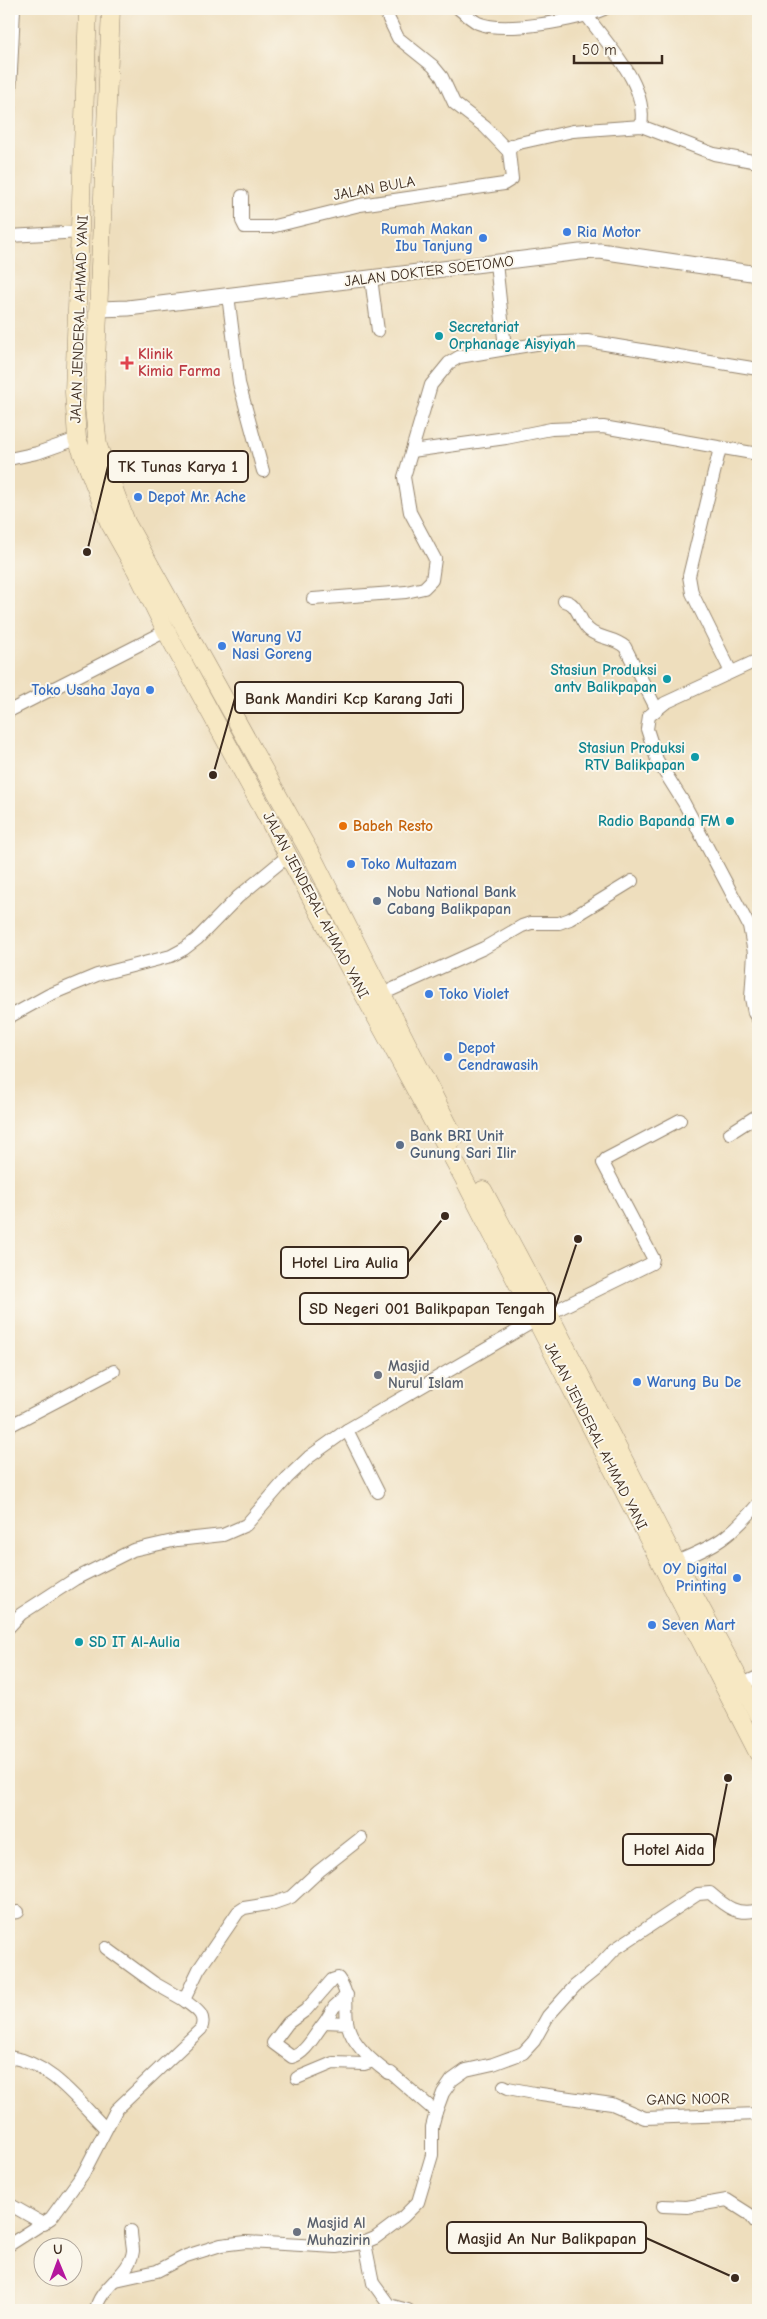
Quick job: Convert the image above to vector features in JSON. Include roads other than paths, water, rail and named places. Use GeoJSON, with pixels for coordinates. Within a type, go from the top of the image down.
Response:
{"type":"FeatureCollection","features":[{"type":"Feature","properties":{"kind":"main road","name":"JALAN JENDERAL AHMAD YANI"},"geometry":{"type":"LineString","coordinates":[[88,9],[82,232],[74,392],[77,440],[109,522],[458,1168],[543,1317],[676,1562],[750,1680],[758,1714]]}},
{"type":"Feature","properties":{"kind":"main road","name":"JALAN JENDERAL AHMAD YANI"},"geometry":{"type":"LineString","coordinates":[[111,9],[94,408],[98,446],[126,522],[316,862],[466,1159],[758,1753]]}},
{"type":"Feature","properties":{"kind":"street"},"geometry":{"type":"LineString","coordinates":[[9,112],[14,9]]}},
{"type":"Feature","properties":{"kind":"street"},"geometry":{"type":"LineString","coordinates":[[384,9],[398,38],[433,66],[442,77],[454,103],[481,124],[509,152],[512,146],[519,143],[573,131],[641,126],[714,154],[758,162]]}},
{"type":"Feature","properties":{"kind":"street"},"geometry":{"type":"LineString","coordinates":[[459,9],[478,23],[495,27],[532,24],[604,9]]}},
{"type":"Feature","properties":{"kind":"street"},"geometry":{"type":"LineString","coordinates":[[582,14],[624,68],[639,94],[642,112],[641,126]]}},
{"type":"Feature","properties":{"kind":"street","name":"JALAN BULA"},"geometry":{"type":"LineString","coordinates":[[242,196],[242,221],[245,227],[271,227],[360,205],[504,184],[512,179],[509,152]]}},
{"type":"Feature","properties":{"kind":"street"},"geometry":{"type":"LineString","coordinates":[[9,236],[82,232]]}},
{"type":"Feature","properties":{"kind":"street","name":"JALAN DOKTER SOETOMO"},"geometry":{"type":"LineString","coordinates":[[99,310],[600,251],[758,274]]}},
{"type":"Feature","properties":{"kind":"street"},"geometry":{"type":"LineString","coordinates":[[496,263],[505,348]]}},
{"type":"Feature","properties":{"kind":"street"},"geometry":{"type":"LineString","coordinates":[[371,278],[378,331]]}},
{"type":"Feature","properties":{"kind":"street"},"geometry":{"type":"LineString","coordinates":[[228,295],[239,382],[263,471]]}},
{"type":"Feature","properties":{"kind":"street"},"geometry":{"type":"LineString","coordinates":[[313,599],[406,592],[424,588],[432,580],[435,568],[434,552],[410,512],[404,477],[431,385],[449,363],[459,357],[542,342],[586,341],[758,369]]}},
{"type":"Feature","properties":{"kind":"street"},"geometry":{"type":"LineString","coordinates":[[412,451],[506,438],[551,429],[604,427],[758,454]]}},
{"type":"Feature","properties":{"kind":"street"},"geometry":{"type":"LineString","coordinates":[[9,459],[37,453],[77,440]]}},
{"type":"Feature","properties":{"kind":"street"},"geometry":{"type":"LineString","coordinates":[[720,448],[689,576],[692,593],[731,672]]}},
{"type":"Feature","properties":{"kind":"street"},"geometry":{"type":"LineString","coordinates":[[564,601],[573,605],[588,630],[618,642],[625,647],[656,708]]}},
{"type":"Feature","properties":{"kind":"street"},"geometry":{"type":"LineString","coordinates":[[9,711],[166,630]]}},
{"type":"Feature","properties":{"kind":"street"},"geometry":{"type":"LineString","coordinates":[[758,660],[656,708],[650,716],[647,729],[652,748],[732,892],[755,939],[754,969],[751,986],[754,1013],[758,1019]]}},
{"type":"Feature","properties":{"kind":"street"},"geometry":{"type":"LineString","coordinates":[[9,1017],[49,995],[97,975],[171,956],[184,949],[198,939],[238,897],[289,855]]}},
{"type":"Feature","properties":{"kind":"street"},"geometry":{"type":"LineString","coordinates":[[382,994],[484,948],[522,926],[531,923],[559,923],[570,919],[632,881]]}},
{"type":"Feature","properties":{"kind":"street"},"geometry":{"type":"LineString","coordinates":[[730,1133],[758,1115]]}},
{"type":"Feature","properties":{"kind":"street"},"geometry":{"type":"LineString","coordinates":[[9,1627],[22,1614],[76,1579],[133,1550],[177,1540],[223,1536],[246,1525],[292,1472],[309,1457],[347,1430],[543,1317],[652,1263],[654,1258],[603,1163],[606,1159],[680,1120]]}},
{"type":"Feature","properties":{"kind":"street"},"geometry":{"type":"LineString","coordinates":[[9,1426],[114,1371]]}},
{"type":"Feature","properties":{"kind":"street"},"geometry":{"type":"LineString","coordinates":[[347,1430],[378,1492]]}},
{"type":"Feature","properties":{"kind":"street"},"geometry":{"type":"LineString","coordinates":[[676,1562],[726,1538],[758,1504]]}},
{"type":"Feature","properties":{"kind":"street"},"geometry":{"type":"LineString","coordinates":[[184,2000],[199,1969],[238,1912],[244,1908],[274,1903],[291,1897],[319,1871],[361,1838]]}},
{"type":"Feature","properties":{"kind":"street"},"geometry":{"type":"LineString","coordinates":[[116,2280],[157,2271],[186,2256],[222,2245],[246,2242],[336,2247],[363,2243],[388,2229],[418,2202],[432,2156],[432,2127],[436,2112],[443,2093],[452,2080],[466,2070],[493,2064],[523,2053],[534,2041],[548,2016],[615,1949],[698,1894],[710,1893],[729,1909],[743,1912],[758,1910]]}},
{"type":"Feature","properties":{"kind":"street"},"geometry":{"type":"LineString","coordinates":[[9,2244],[51,2218],[83,2174],[105,2128],[116,2110],[201,2029],[204,2019],[202,2014],[184,2000],[154,1983],[106,1948]]}},
{"type":"Feature","properties":{"kind":"street"},"geometry":{"type":"LineString","coordinates":[[347,1995],[334,2007],[316,2037],[298,2056],[292,2058],[273,2043],[288,2023],[306,2010],[332,1980],[338,1978],[347,1995],[347,2023],[352,2036],[373,2062],[388,2073],[391,2073],[436,2112]]}},
{"type":"Feature","properties":{"kind":"street"},"geometry":{"type":"LineString","coordinates":[[324,2022],[347,2023]]}},
{"type":"Feature","properties":{"kind":"street"},"geometry":{"type":"LineString","coordinates":[[9,2057],[24,2059],[55,2076],[105,2128]]}},
{"type":"Feature","properties":{"kind":"street"},"geometry":{"type":"LineString","coordinates":[[297,2078],[333,2063],[364,2064],[373,2062]]}},
{"type":"Feature","properties":{"kind":"street","name":"GANG NOOR"},"geometry":{"type":"LineString","coordinates":[[504,2086],[549,2096],[612,2104],[645,2118],[758,2114]]}},
{"type":"Feature","properties":{"kind":"street"},"geometry":{"type":"LineString","coordinates":[[663,2206],[687,2208],[727,2200],[749,2214],[758,2225]]}},
{"type":"Feature","properties":{"kind":"street"},"geometry":{"type":"LineString","coordinates":[[9,2204],[44,2224]]}},
{"type":"Feature","properties":{"kind":"street"},"geometry":{"type":"LineString","coordinates":[[96,2310],[105,2291],[116,2280],[132,2254],[131,2231]]}},
{"type":"Feature","properties":{"kind":"street"},"geometry":{"type":"LineString","coordinates":[[363,2243],[366,2248],[373,2283],[389,2305],[408,2310]]}},
{"type":"Feature","properties":{"kind":"place","name":"Ria Motor"},"geometry":{"type":"Point","coordinates":[567,232]}},
{"type":"Feature","properties":{"kind":"place","name":"Rumah Makan Ibu Tanjung"},"geometry":{"type":"Point","coordinates":[483,238]}},
{"type":"Feature","properties":{"kind":"place","name":"Secretariat Orphanage Aisyiyah"},"geometry":{"type":"Point","coordinates":[439,336]}},
{"type":"Feature","properties":{"kind":"place","name":"Klinik Kimia Farma"},"geometry":{"type":"Point","coordinates":[127,363]}},
{"type":"Feature","properties":{"kind":"place","name":"Depot Mr. Ache"},"geometry":{"type":"Point","coordinates":[138,497]}},
{"type":"Feature","properties":{"kind":"place","name":"TK Tunas Karya 1"},"geometry":{"type":"Point","coordinates":[87,552]}},
{"type":"Feature","properties":{"kind":"place","name":"Warung VJ Nasi Goreng"},"geometry":{"type":"Point","coordinates":[222,646]}},
{"type":"Feature","properties":{"kind":"place","name":"Stasiun Produksi antv Balikpapan"},"geometry":{"type":"Point","coordinates":[667,679]}},
{"type":"Feature","properties":{"kind":"place","name":"Toko Usaha Jaya"},"geometry":{"type":"Point","coordinates":[150,690]}},
{"type":"Feature","properties":{"kind":"place","name":"Stasiun Produksi RTV Balikpapan"},"geometry":{"type":"Point","coordinates":[695,757]}},
{"type":"Feature","properties":{"kind":"place","name":"Bank Mandiri Kcp Karang Jati"},"geometry":{"type":"Point","coordinates":[213,775]}},
{"type":"Feature","properties":{"kind":"place","name":"Radio Bapanda FM"},"geometry":{"type":"Point","coordinates":[730,821]}},
{"type":"Feature","properties":{"kind":"place","name":"Babeh Resto"},"geometry":{"type":"Point","coordinates":[343,826]}},
{"type":"Feature","properties":{"kind":"place","name":"Toko Multazam"},"geometry":{"type":"Point","coordinates":[351,864]}},
{"type":"Feature","properties":{"kind":"place","name":"Nobu National Bank Cabang Balikpapan"},"geometry":{"type":"Point","coordinates":[377,901]}},
{"type":"Feature","properties":{"kind":"place","name":"Toko Violet"},"geometry":{"type":"Point","coordinates":[429,994]}},
{"type":"Feature","properties":{"kind":"place","name":"Depot Cendrawasih"},"geometry":{"type":"Point","coordinates":[448,1057]}},
{"type":"Feature","properties":{"kind":"place","name":"Bank BRI Unit Gunung Sari Ilir"},"geometry":{"type":"Point","coordinates":[400,1145]}},
{"type":"Feature","properties":{"kind":"place","name":"Hotel Lira Aulia"},"geometry":{"type":"Point","coordinates":[445,1216]}},
{"type":"Feature","properties":{"kind":"place","name":"SD Negeri 001 Balikpapan Tengah"},"geometry":{"type":"Point","coordinates":[578,1239]}},
{"type":"Feature","properties":{"kind":"place","name":"Masjid Nurul Islam"},"geometry":{"type":"Point","coordinates":[378,1375]}},
{"type":"Feature","properties":{"kind":"place","name":"Warung Bu De"},"geometry":{"type":"Point","coordinates":[637,1382]}},
{"type":"Feature","properties":{"kind":"place","name":"OY Digital Printing"},"geometry":{"type":"Point","coordinates":[737,1578]}},
{"type":"Feature","properties":{"kind":"place","name":"Seven Mart"},"geometry":{"type":"Point","coordinates":[652,1625]}},
{"type":"Feature","properties":{"kind":"place","name":"SD IT Al-Aulia"},"geometry":{"type":"Point","coordinates":[79,1642]}},
{"type":"Feature","properties":{"kind":"place","name":"Hotel Aida"},"geometry":{"type":"Point","coordinates":[728,1778]}},
{"type":"Feature","properties":{"kind":"place","name":"Masjid Al Muhazirin"},"geometry":{"type":"Point","coordinates":[297,2232]}},
{"type":"Feature","properties":{"kind":"place","name":"Masjid An Nur Balikpapan"},"geometry":{"type":"Point","coordinates":[735,2278]}}]}
